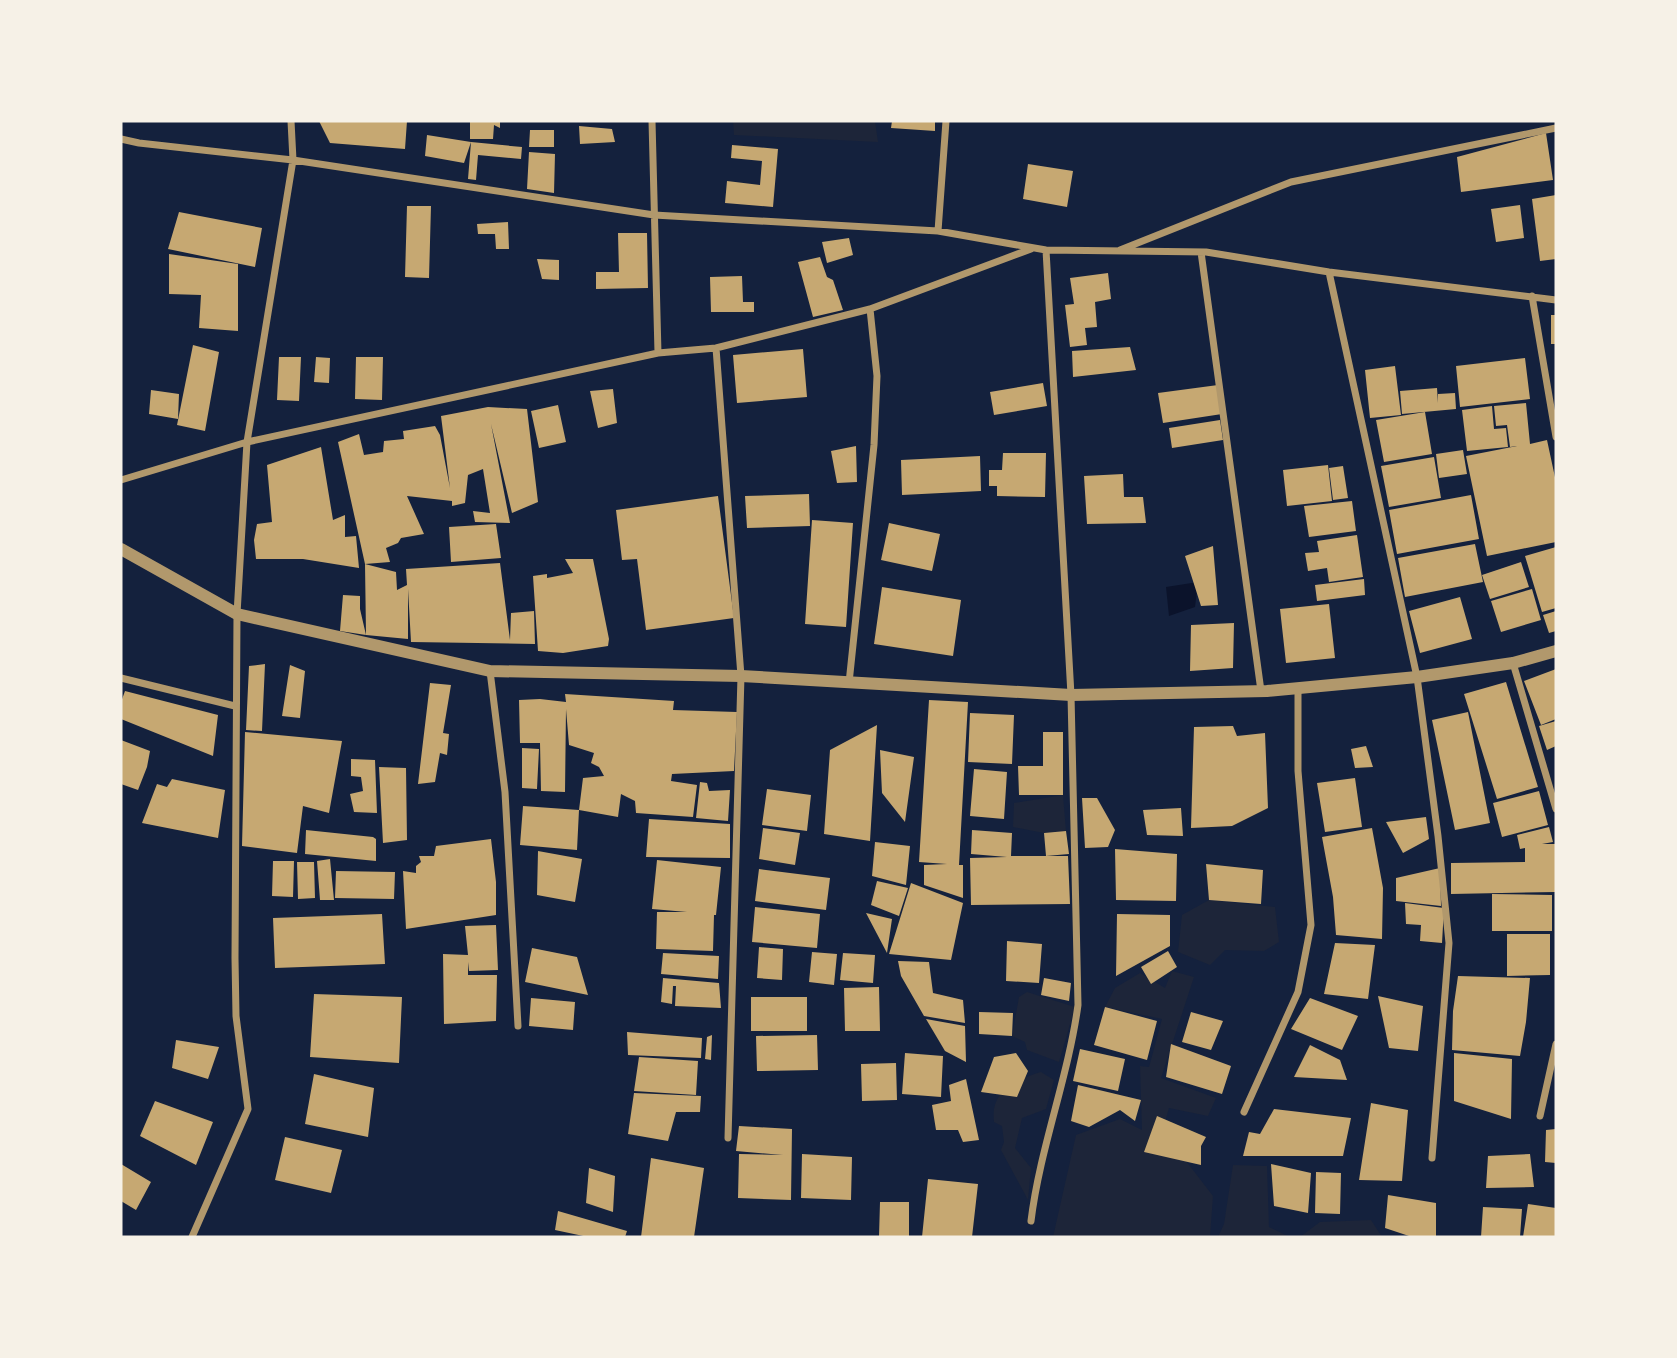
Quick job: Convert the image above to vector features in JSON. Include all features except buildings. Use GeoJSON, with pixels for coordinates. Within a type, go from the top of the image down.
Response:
{"type":"FeatureCollection","features":[{"type":"Feature","properties":{"kind":"street"},"geometry":{"type":"LineString","coordinates":[[192,1237],[248,1109],[236,1016],[237,614],[247,442],[293,160],[291,121]]}},
{"type":"Feature","properties":{"kind":"street"},"geometry":{"type":"LineString","coordinates":[[652,121],[658,353]]}},
{"type":"Feature","properties":{"kind":"street"},"geometry":{"type":"LineString","coordinates":[[938,231],[946,121]]}},
{"type":"Feature","properties":{"kind":"street"},"geometry":{"type":"LineString","coordinates":[[1116,251],[1292,182],[1556,128]]}},
{"type":"Feature","properties":{"kind":"street"},"geometry":{"type":"LineString","coordinates":[[121,139],[139,144],[293,160],[654,215],[938,231],[1031,249],[1201,252],[1329,272],[1556,300]]}},
{"type":"Feature","properties":{"kind":"street"},"geometry":{"type":"LineString","coordinates":[[121,480],[247,442],[658,353],[716,348],[870,309],[1031,249]]}},
{"type":"Feature","properties":{"kind":"street"},"geometry":{"type":"LineString","coordinates":[[1031,1221],[1034,1194],[1079,1005],[1071,695],[1046,250]]}},
{"type":"Feature","properties":{"kind":"street"},"geometry":{"type":"LineString","coordinates":[[1201,252],[1261,691]]}},
{"type":"Feature","properties":{"kind":"street"},"geometry":{"type":"LineString","coordinates":[[1329,272],[1417,677],[1438,836],[1449,943],[1432,1158]]}},
{"type":"Feature","properties":{"kind":"street"},"geometry":{"type":"LineString","coordinates":[[1532,296],[1556,437]]}},
{"type":"Feature","properties":{"kind":"street"},"geometry":{"type":"LineString","coordinates":[[849,682],[874,444],[877,376],[870,309]]}},
{"type":"Feature","properties":{"kind":"street"},"geometry":{"type":"LineString","coordinates":[[716,348],[741,676],[728,1138]]}},
{"type":"Feature","properties":{"kind":"street"},"geometry":{"type":"LineString","coordinates":[[121,549],[237,614],[490,671],[741,676],[1071,695],[1298,688],[1417,677],[1513,663],[1556,651]]}},
{"type":"Feature","properties":{"kind":"street"},"geometry":{"type":"LineString","coordinates":[[1513,663],[1556,809]]}},
{"type":"Feature","properties":{"kind":"street"},"geometry":{"type":"LineString","coordinates":[[490,671],[505,792],[518,1026]]}},
{"type":"Feature","properties":{"kind":"street"},"geometry":{"type":"LineString","coordinates":[[121,678],[235,706]]}},
{"type":"Feature","properties":{"kind":"street"},"geometry":{"type":"LineString","coordinates":[[1244,1112],[1298,992],[1311,925],[1298,771],[1298,688]]}},
{"type":"Feature","properties":{"kind":"street"},"geometry":{"type":"LineString","coordinates":[[1540,1116],[1556,1044]]}},
{"type":"Feature","properties":{"kind":"shaded area"},"geometry":{"type":"Polygon","coordinates":[[[733,121],[875,121],[878,142],[734,135],[733,121]]]}},
{"type":"Feature","properties":{"kind":"shaded area"},"geometry":{"type":"Polygon","coordinates":[[[1198,582],[1195,607],[1169,616],[1166,587],[1198,582]]]}},
{"type":"Feature","properties":{"kind":"shaded area"},"geometry":{"type":"Polygon","coordinates":[[[1063,795],[1066,831],[1044,833],[1013,827],[1014,803],[1063,795]]]}},
{"type":"Feature","properties":{"kind":"shaded area"},"geometry":{"type":"Polygon","coordinates":[[[1209,900],[1275,907],[1279,942],[1264,951],[1225,950],[1210,965],[1178,952],[1182,915],[1209,900]]]}},
{"type":"Feature","properties":{"kind":"shaded area"},"geometry":{"type":"Polygon","coordinates":[[[1172,971],[1194,977],[1161,1078],[1216,1098],[1208,1116],[1169,1108],[1159,1143],[1186,1161],[1213,1196],[1210,1237],[1053,1237],[1076,1135],[1120,1119],[1142,1130],[1140,1066],[1149,1067],[1162,1019],[1105,1007],[1115,988],[1140,973],[1165,988],[1172,971]]]}},
{"type":"Feature","properties":{"kind":"shaded area"},"geometry":{"type":"Polygon","coordinates":[[[1027,992],[1075,1007],[1059,1062],[1027,1050],[1025,1042],[1012,1036],[1019,997],[1027,992]]]}},
{"type":"Feature","properties":{"kind":"shaded area"},"geometry":{"type":"Polygon","coordinates":[[[1041,1072],[1054,1080],[1046,1109],[1022,1118],[1015,1148],[1031,1168],[1028,1200],[1001,1150],[1004,1142],[1002,1126],[994,1122],[994,1111],[996,1102],[1006,1088],[1041,1072]]]}},
{"type":"Feature","properties":{"kind":"shaded area"},"geometry":{"type":"Polygon","coordinates":[[[1233,1165],[1267,1166],[1269,1227],[1290,1237],[1218,1237],[1224,1224],[1233,1165]]]}},
{"type":"Feature","properties":{"kind":"shaded area"},"geometry":{"type":"Polygon","coordinates":[[[1371,1220],[1382,1237],[1300,1237],[1320,1222],[1371,1220]]]}}]}
